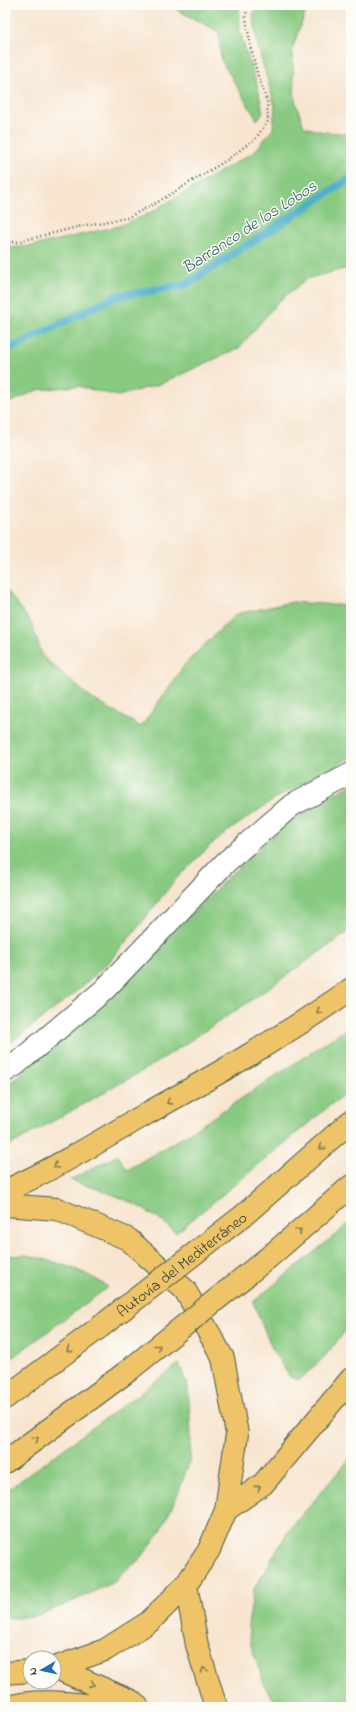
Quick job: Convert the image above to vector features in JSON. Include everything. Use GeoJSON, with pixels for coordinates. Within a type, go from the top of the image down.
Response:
{"type":"FeatureCollection","features":[{"type":"Feature","properties":{"kind":"highway"},"geometry":{"type":"LineString","coordinates":[[5,1191],[36,1177],[203,1082],[319,1012],[351,989]]}},
{"type":"Feature","properties":{"kind":"highway","name":"Autovía del Mediterráneo"},"geometry":{"type":"LineString","coordinates":[[5,1398],[100,1327],[244,1215],[351,1121]]}},
{"type":"Feature","properties":{"kind":"highway"},"geometry":{"type":"LineString","coordinates":[[5,1462],[128,1371],[269,1257],[351,1186]]}},
{"type":"Feature","properties":{"kind":"highway"},"geometry":{"type":"LineString","coordinates":[[5,1205],[57,1209],[128,1239],[185,1290],[223,1358],[237,1434],[226,1510],[209,1550],[186,1585],[149,1622],[105,1650],[62,1665]]}},
{"type":"Feature","properties":{"kind":"highway"},"geometry":{"type":"LineString","coordinates":[[226,1510],[263,1484],[351,1379]]}},
{"type":"Feature","properties":{"kind":"highway"},"geometry":{"type":"LineString","coordinates":[[186,1585],[197,1645],[214,1702],[217,1707]]}},
{"type":"Feature","properties":{"kind":"highway"},"geometry":{"type":"LineString","coordinates":[[5,1673],[22,1671]]}},
{"type":"Feature","properties":{"kind":"highway"},"geometry":{"type":"LineString","coordinates":[[62,1671],[131,1701],[138,1707]]}},
{"type":"Feature","properties":{"kind":"highway"},"geometry":{"type":"LineString","coordinates":[[9,1707],[18,1704],[62,1702],[104,1707]]}},
{"type":"Feature","properties":{"kind":"street"},"geometry":{"type":"LineString","coordinates":[[5,1070],[15,1065],[104,990],[226,862],[292,805],[351,774]]}},
{"type":"Feature","properties":{"kind":"path"},"geometry":{"type":"LineString","coordinates":[[5,242],[17,242],[86,225],[127,218],[227,160],[256,138],[268,122],[268,115],[267,101],[258,76],[251,49],[246,18],[247,5]]}},
{"type":"Feature","properties":{"kind":"green space"},"geometry":{"type":"Polygon","coordinates":[[[168,5],[239,5],[240,33],[258,88],[263,113],[257,120],[221,60],[219,32],[168,5]]]}},
{"type":"Feature","properties":{"kind":"green space"},"geometry":{"type":"Polygon","coordinates":[[[257,5],[308,5],[292,50],[295,101],[304,127],[324,132],[351,134],[351,267],[306,279],[278,302],[239,348],[160,384],[118,396],[78,386],[37,390],[5,405],[5,248],[32,246],[119,226],[144,216],[254,152],[273,129],[275,106],[259,51],[253,16],[257,5]]]}},
{"type":"Feature","properties":{"kind":"green space"},"geometry":{"type":"Polygon","coordinates":[[[5,588],[32,624],[42,656],[91,698],[141,727],[186,663],[236,614],[293,602],[351,606],[351,757],[273,800],[217,839],[175,880],[108,963],[70,997],[5,1047],[5,588]]]}},
{"type":"Feature","properties":{"kind":"green space"},"geometry":{"type":"Polygon","coordinates":[[[351,785],[351,930],[247,1003],[153,1065],[5,1148],[5,1087],[108,998],[226,879],[286,824],[320,801],[351,785]]]}},
{"type":"Feature","properties":{"kind":"green space"},"geometry":{"type":"Polygon","coordinates":[[[351,1026],[351,1088],[176,1233],[139,1206],[70,1180],[118,1155],[127,1170],[186,1135],[351,1026]]]}},
{"type":"Feature","properties":{"kind":"green space"},"geometry":{"type":"Polygon","coordinates":[[[351,1222],[351,1324],[324,1357],[299,1380],[290,1377],[274,1353],[253,1302],[351,1222]]]}},
{"type":"Feature","properties":{"kind":"green space"},"geometry":{"type":"Polygon","coordinates":[[[27,1255],[59,1263],[89,1275],[108,1287],[5,1363],[5,1256],[27,1255]]]}},
{"type":"Feature","properties":{"kind":"green space"},"geometry":{"type":"Polygon","coordinates":[[[179,1364],[188,1387],[191,1435],[190,1459],[178,1494],[160,1532],[141,1558],[114,1582],[65,1605],[38,1615],[16,1618],[5,1617],[5,1492],[179,1364]]]}},
{"type":"Feature","properties":{"kind":"green space"},"geometry":{"type":"Polygon","coordinates":[[[351,1457],[351,1707],[279,1707],[265,1687],[251,1645],[248,1626],[254,1589],[289,1530],[351,1457]]]}},
{"type":"Feature","properties":{"kind":"waterway","name":"Barranco de los Lobos"},"geometry":{"type":"LineString","coordinates":[[5,351],[116,296],[185,285],[351,178]]}}]}
